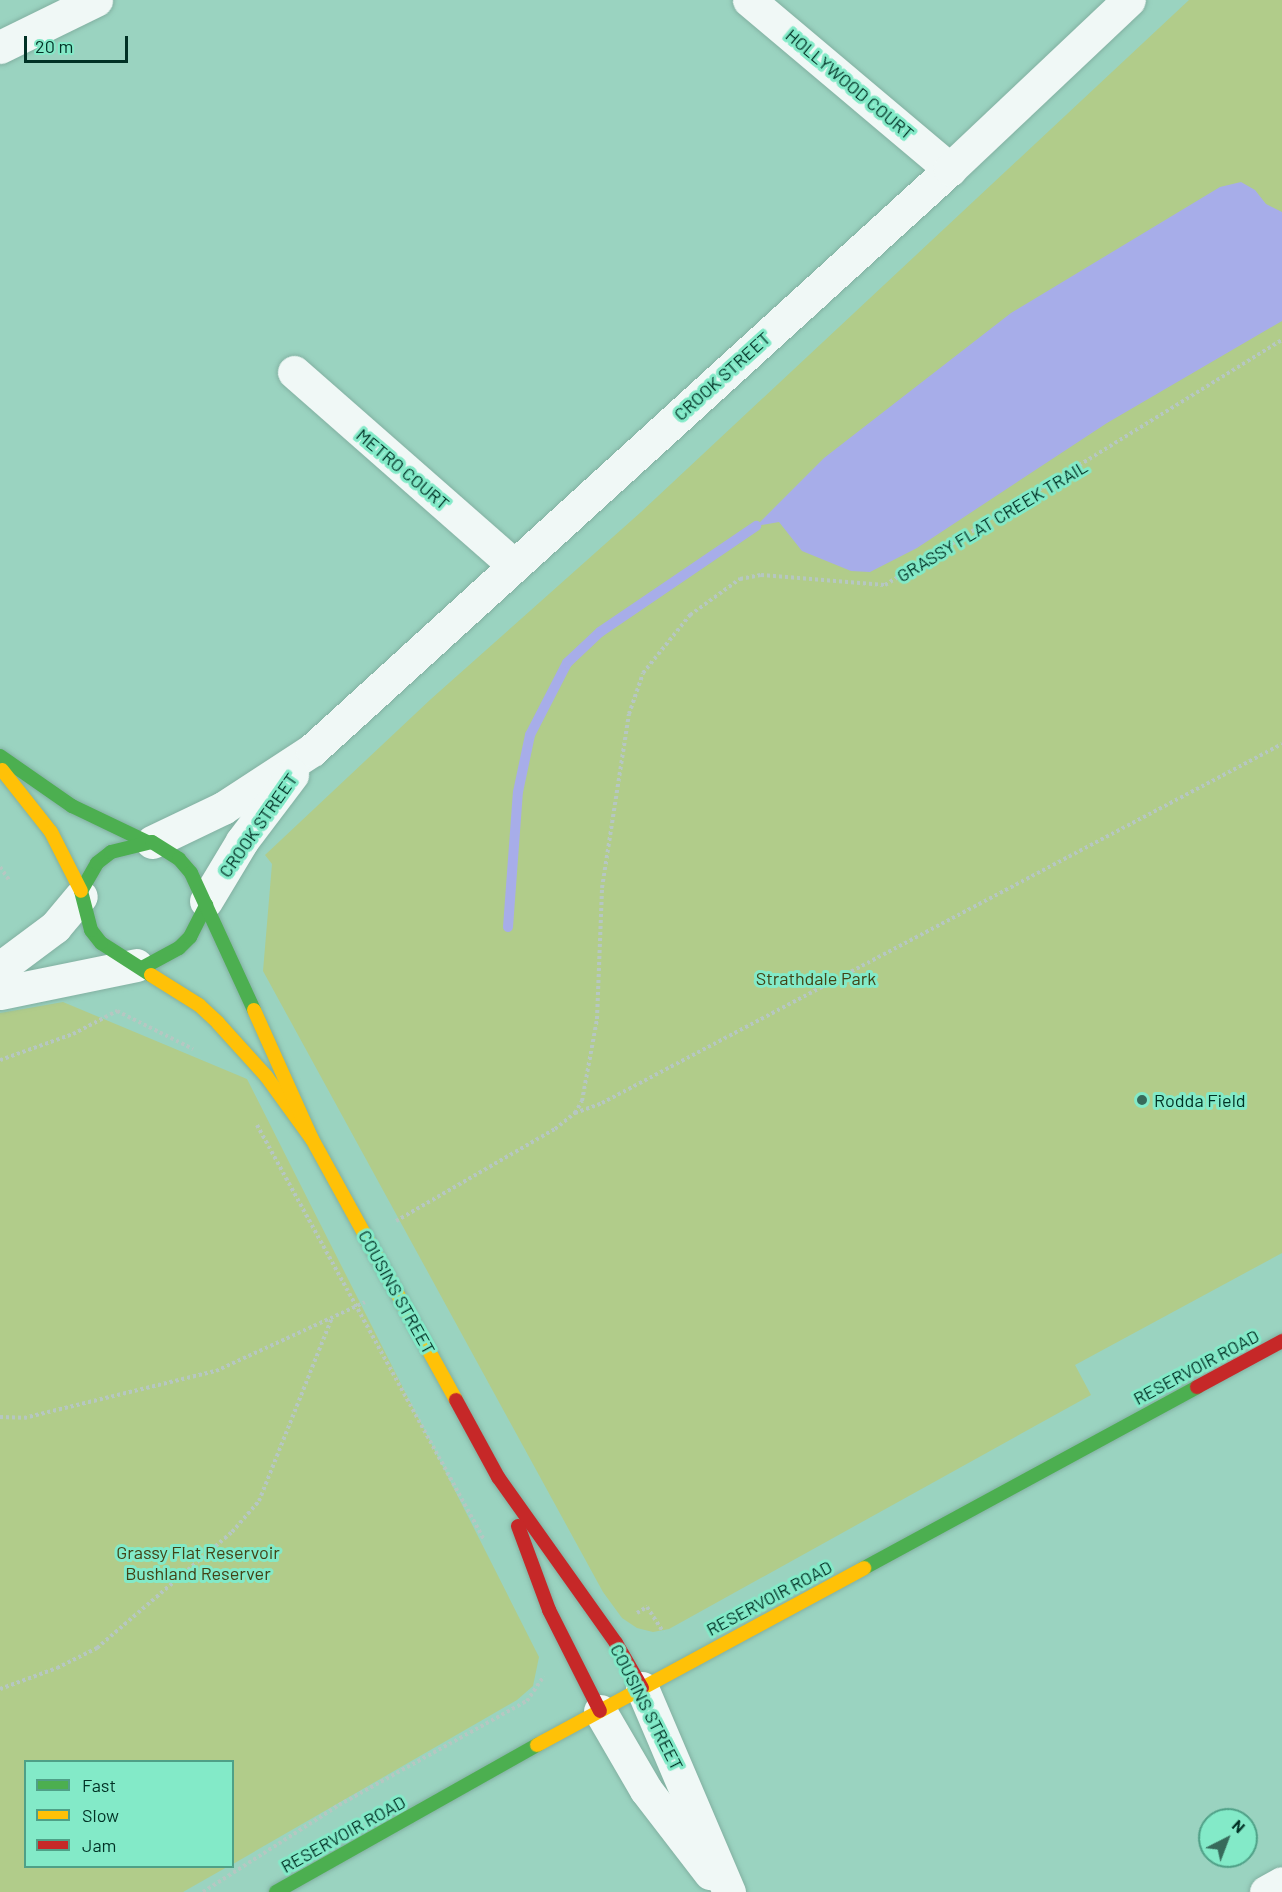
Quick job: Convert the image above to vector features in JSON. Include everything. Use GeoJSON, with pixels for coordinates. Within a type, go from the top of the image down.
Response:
{"type":"FeatureCollection","features":[{"type":"Feature","properties":{"kind":"street"},"geometry":{"type":"LineString","coordinates":[[0,47],[96,0]]}},
{"type":"Feature","properties":{"kind":"street","name":"HOLLYWOOD COURT"},"geometry":{"type":"LineString","coordinates":[[749,0],[950,169]]}},
{"type":"Feature","properties":{"kind":"street","name":"CROOK STREET"},"geometry":{"type":"LineString","coordinates":[[150,842],[223,808],[312,750],[950,169],[1129,0]]}},
{"type":"Feature","properties":{"kind":"street","name":"METRO COURT"},"geometry":{"type":"LineString","coordinates":[[294,372],[514,565]]}},
{"type":"Feature","properties":{"kind":"street","name":"CROOK STREET"},"geometry":{"type":"LineString","coordinates":[[206,903],[242,841],[312,750]]}},
{"type":"Feature","properties":{"kind":"street"},"geometry":{"type":"LineString","coordinates":[[0,756],[72,806],[150,842],[179,859],[206,903],[190,937],[179,948],[139,966],[0,993]]}},
{"type":"Feature","properties":{"kind":"street"},"geometry":{"type":"LineString","coordinates":[[0,768],[51,832],[81,894],[91,930],[101,943],[139,966]]}},
{"type":"Feature","properties":{"kind":"street"},"geometry":{"type":"LineString","coordinates":[[0,968],[55,927],[81,894],[97,863],[111,852],[150,842]]}},
{"type":"Feature","properties":{"kind":"street","name":"COUSINS STREET"},"geometry":{"type":"LineString","coordinates":[[206,903],[312,1139],[498,1477],[612,1636],[642,1688],[729,1892]]}},
{"type":"Feature","properties":{"kind":"street","name":"COUSINS STREET"},"geometry":{"type":"LineString","coordinates":[[139,966],[199,1005],[236,1040],[312,1139]]}},
{"type":"Feature","properties":{"kind":"street","name":"RESERVOIR ROAD"},"geometry":{"type":"LineString","coordinates":[[276,1892],[642,1688],[1282,1341]]}},
{"type":"Feature","properties":{"kind":"street","name":"COUSINS STREET"},"geometry":{"type":"LineString","coordinates":[[498,1477],[549,1610],[600,1712],[646,1790],[723,1892]]}},
{"type":"Feature","properties":{"kind":"street"},"geometry":{"type":"LineString","coordinates":[[1266,1892],[1282,1883]]}},
{"type":"Feature","properties":{"kind":"path","name":"GRASSY FLAT CREEK TRAIL"},"geometry":{"type":"LineString","coordinates":[[575,1113],[582,1101],[597,1018],[602,888],[629,714],[643,673],[666,642],[711,597],[740,579],[761,575],[885,585],[1282,340]]}},
{"type":"Feature","properties":{"kind":"path"},"geometry":{"type":"LineString","coordinates":[[369,1240],[417,1207],[555,1129],[575,1113],[655,1076],[1282,744]]}},
{"type":"Feature","properties":{"kind":"path"},"geometry":{"type":"LineString","coordinates":[[0,867],[9,880]]}},
{"type":"Feature","properties":{"kind":"path"},"geometry":{"type":"LineString","coordinates":[[0,1060],[73,1034],[117,1011],[203,1054]]}},
{"type":"Feature","properties":{"kind":"path"},"geometry":{"type":"LineString","coordinates":[[253,1117],[488,1547]]}},
{"type":"Feature","properties":{"kind":"path"},"geometry":{"type":"LineString","coordinates":[[0,1417],[24,1418],[216,1371],[395,1288]]}},
{"type":"Feature","properties":{"kind":"path"},"geometry":{"type":"LineString","coordinates":[[0,1689],[57,1668],[97,1648],[232,1532],[259,1501],[332,1317]]}},
{"type":"Feature","properties":{"kind":"path"},"geometry":{"type":"LineString","coordinates":[[647,1607],[663,1632]]}},
{"type":"Feature","properties":{"kind":"path"},"geometry":{"type":"LineString","coordinates":[[203,1892],[339,1805],[527,1701],[540,1688],[545,1672]]}},
{"type":"Feature","properties":{"kind":"green space","name":"Strathdale Park"},"geometry":{"type":"Polygon","coordinates":[[[1189,0],[1282,0],[1282,1253],[1075,1365],[1091,1395],[669,1629],[653,1632],[637,1628],[622,1618],[603,1592],[263,971],[272,864],[265,855],[431,699],[641,512],[1189,0]]]}},
{"type":"Feature","properties":{"kind":"green space","name":"Grassy Flat Reservoir Bushland Reserver"},"geometry":{"type":"Polygon","coordinates":[[[63,1002],[247,1079],[539,1657],[533,1686],[517,1700],[234,1863],[234,1760],[24,1760],[24,1868],[225,1868],[183,1892],[0,1892],[0,1013],[63,1002]]]}},
{"type":"Feature","properties":{"kind":"water"},"geometry":{"type":"Polygon","coordinates":[[[1241,182],[1255,190],[1266,204],[1282,212],[1282,321],[1107,423],[917,548],[870,572],[851,571],[802,551],[779,522],[756,526],[824,458],[1011,313],[1220,187],[1241,182]]]}},
{"type":"Feature","properties":{"kind":"waterway"},"geometry":{"type":"LineString","coordinates":[[508,927],[518,792],[530,735],[567,663],[600,632],[756,526]]}},
{"type":"Feature","properties":{"kind":"traffic: fast"},"geometry":{"type":"LineString","coordinates":[[0,756],[72,806],[147,842]]}},
{"type":"Feature","properties":{"kind":"traffic: fast"},"geometry":{"type":"LineString","coordinates":[[151,975],[101,943],[91,930],[81,891],[97,863],[111,852],[152,842],[179,859],[191,873],[254,1010]]}},
{"type":"Feature","properties":{"kind":"traffic: fast"},"geometry":{"type":"LineString","coordinates":[[142,968],[179,948],[190,937],[206,905]]}},
{"type":"Feature","properties":{"kind":"traffic: fast"},"geometry":{"type":"LineString","coordinates":[[864,1568],[1197,1387]]}},
{"type":"Feature","properties":{"kind":"traffic: fast"},"geometry":{"type":"LineString","coordinates":[[276,1892],[537,1745]]}},
{"type":"Feature","properties":{"kind":"traffic: slow"},"geometry":{"type":"LineString","coordinates":[[2,770],[51,832],[81,891]]}},
{"type":"Feature","properties":{"kind":"traffic: slow"},"geometry":{"type":"LineString","coordinates":[[151,975],[199,1005],[218,1023],[266,1076],[312,1139]]}},
{"type":"Feature","properties":{"kind":"traffic: slow"},"geometry":{"type":"LineString","coordinates":[[254,1010],[312,1139],[456,1400]]}},
{"type":"Feature","properties":{"kind":"traffic: slow"},"geometry":{"type":"LineString","coordinates":[[537,1745],[864,1568]]}},
{"type":"Feature","properties":{"kind":"traffic: jam"},"geometry":{"type":"LineString","coordinates":[[1197,1387],[1282,1341]]}},
{"type":"Feature","properties":{"kind":"traffic: jam"},"geometry":{"type":"LineString","coordinates":[[456,1400],[498,1477],[616,1643],[642,1688]]}},
{"type":"Feature","properties":{"kind":"traffic: jam"},"geometry":{"type":"LineString","coordinates":[[518,1526],[549,1610],[600,1711]]}},
{"type":"Feature","properties":{"kind":"place","name":"Rodda Field"},"geometry":{"type":"Point","coordinates":[1142,1100]}}]}
